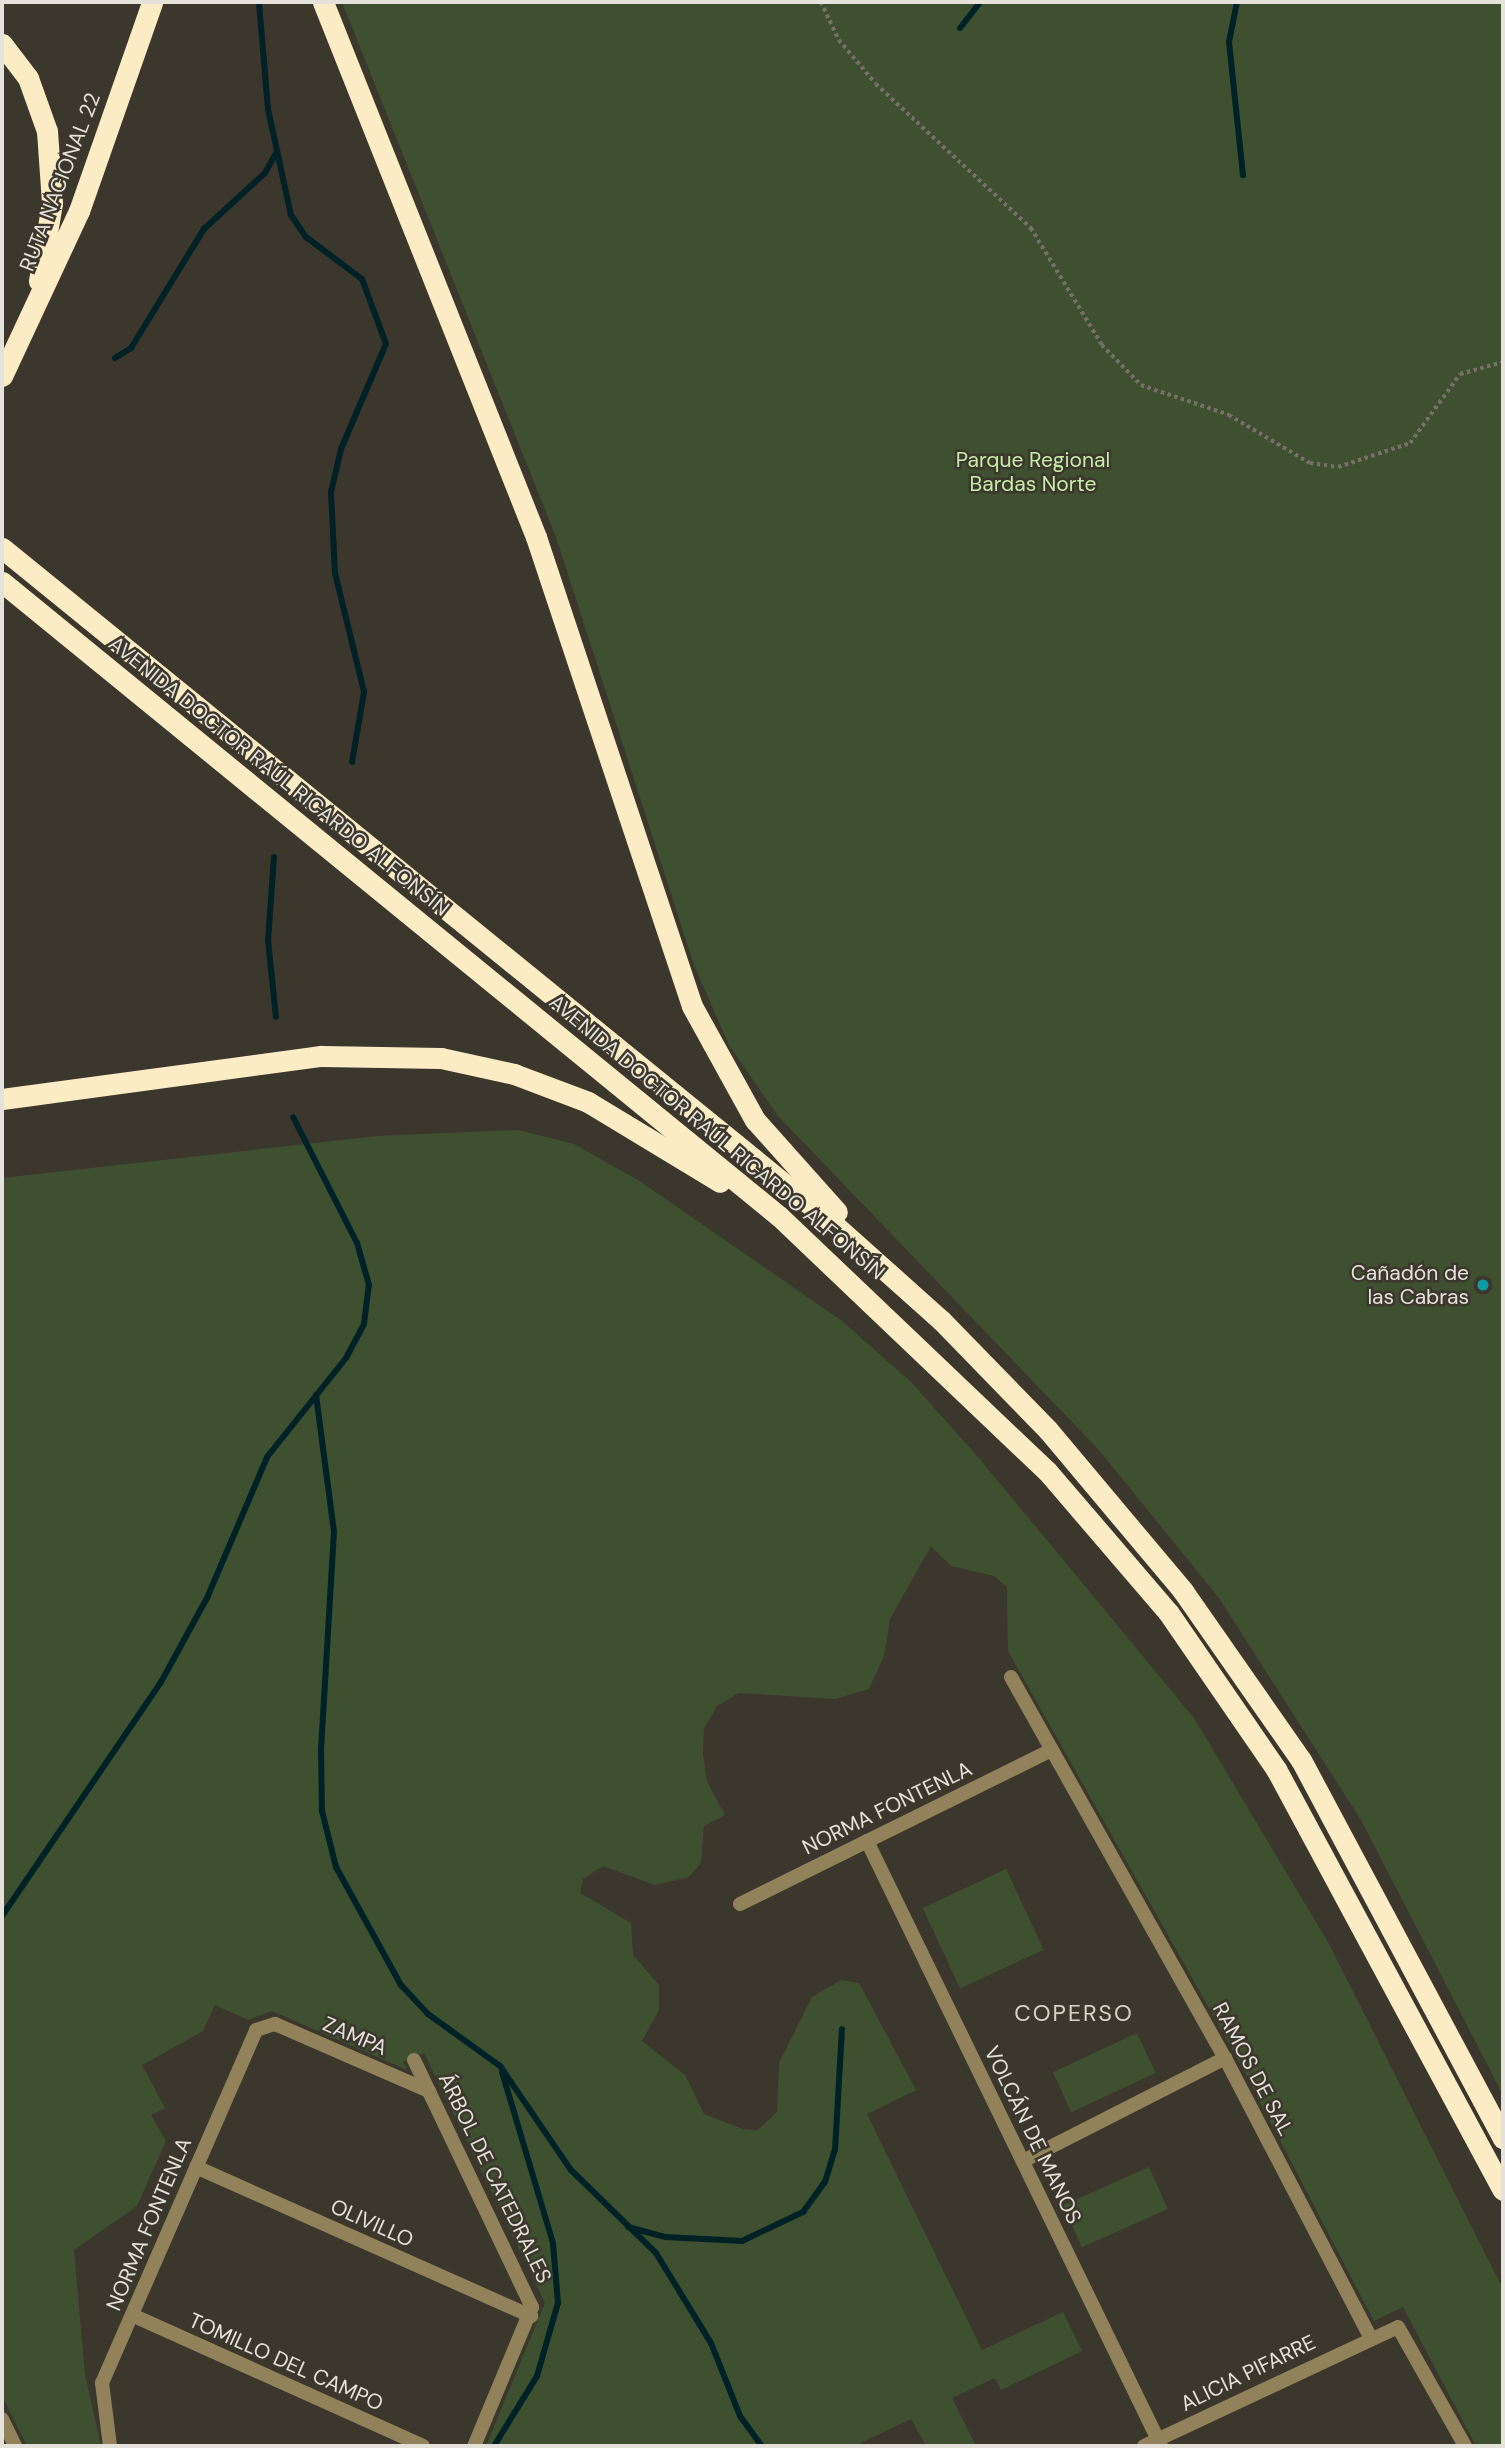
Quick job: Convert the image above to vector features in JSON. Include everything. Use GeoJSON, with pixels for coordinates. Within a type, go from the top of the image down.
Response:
{"type":"FeatureCollection","features":[{"type":"Feature","properties":{"kind":"highway","name":"RUTA NACIONAL 22"},"geometry":{"type":"LineString","coordinates":[[2,376],[79,211],[152,2]]}},
{"type":"Feature","properties":{"kind":"highway"},"geometry":{"type":"LineString","coordinates":[[323,2],[536,537],[674,955],[711,1048],[783,1154],[941,1320]]}},
{"type":"Feature","properties":{"kind":"highway"},"geometry":{"type":"LineString","coordinates":[[2,44],[39,102],[51,164],[48,239],[29,321]]}},
{"type":"Feature","properties":{"kind":"highway","name":"AVENIDA DOCTOR RAÚL RICARDO ALFONSÍN"},"geometry":{"type":"LineString","coordinates":[[2,548],[788,1186],[941,1320],[1143,1539],[1260,1698],[1346,1839],[1503,2138]]}},
{"type":"Feature","properties":{"kind":"highway","name":"AVENIDA DOCTOR RAÚL RICARDO ALFONSÍN"},"geometry":{"type":"LineString","coordinates":[[2,582],[816,1249],[1047,1471],[1206,1662],[1334,1868],[1503,2190]]}},
{"type":"Feature","properties":{"kind":"highway"},"geometry":{"type":"LineString","coordinates":[[2,1099],[321,1056],[401,1055],[480,1065],[621,1118],[816,1249]]}},
{"type":"Feature","properties":{"kind":"street","name":"RAMOS DE SAL"},"geometry":{"type":"LineString","coordinates":[[1011,1677],[1225,2058],[1370,2337]]}},
{"type":"Feature","properties":{"kind":"street","name":"NORMA FONTENLA"},"geometry":{"type":"LineString","coordinates":[[740,1904],[1052,1750]]}},
{"type":"Feature","properties":{"kind":"street","name":"VOLCÁN DE MANOS"},"geometry":{"type":"LineString","coordinates":[[867,1842],[1023,2161],[1154,2444]]}},
{"type":"Feature","properties":{"kind":"street","name":"NORMA FONTENLA"},"geometry":{"type":"LineString","coordinates":[[110,2446],[102,2383],[262,2024]]}},
{"type":"Feature","properties":{"kind":"street","name":"ZAMPA"},"geometry":{"type":"LineString","coordinates":[[262,2024],[429,2091]]}},
{"type":"Feature","properties":{"kind":"street"},"geometry":{"type":"LineString","coordinates":[[1023,2161],[1225,2058]]}},
{"type":"Feature","properties":{"kind":"street","name":"ÁRBOL DE CATEDRALES"},"geometry":{"type":"LineString","coordinates":[[414,2060],[527,2290],[531,2316]]}},
{"type":"Feature","properties":{"kind":"street","name":"OLIVILLO"},"geometry":{"type":"LineString","coordinates":[[196,2167],[531,2316]]}},
{"type":"Feature","properties":{"kind":"street","name":"TOMILLO DEL CAMPO"},"geometry":{"type":"LineString","coordinates":[[132,2315],[424,2446]]}},
{"type":"Feature","properties":{"kind":"street"},"geometry":{"type":"LineString","coordinates":[[474,2446],[531,2316]]}},
{"type":"Feature","properties":{"kind":"street"},"geometry":{"type":"LineString","coordinates":[[1370,2337],[1392,2327],[1404,2331],[1465,2446]]}},
{"type":"Feature","properties":{"kind":"street","name":"ALICIA PIFARRE"},"geometry":{"type":"LineString","coordinates":[[1154,2444],[1370,2337]]}},
{"type":"Feature","properties":{"kind":"street"},"geometry":{"type":"LineString","coordinates":[[2,2419],[15,2446]]}},
{"type":"Feature","properties":{"kind":"path"},"geometry":{"type":"LineString","coordinates":[[821,2],[839,40],[876,84],[1031,228],[1102,345],[1141,385],[1249,424],[1310,463],[1338,467],[1410,443],[1460,374],[1503,362]]}},
{"type":"Feature","properties":{"kind":"green space","name":"Parque Regional Bardas Norte"},"geometry":{"type":"Polygon","coordinates":[[[342,2],[1503,2],[1503,2095],[1361,1820],[1219,1598],[1098,1449],[778,1116],[729,1045],[694,965],[556,537],[342,2]]]}},
{"type":"Feature","properties":{"kind":"green space"},"geometry":{"type":"Polygon","coordinates":[[[518,1130],[574,1144],[641,1182],[842,1321],[912,1383],[978,1457],[1194,1718],[1329,1944],[1503,2289],[1503,2446],[1476,2446],[1403,2307],[1374,2321],[1235,2054],[1008,1651],[1007,1587],[994,1576],[951,1566],[931,1546],[890,1619],[884,1656],[869,1689],[835,1699],[739,1693],[717,1706],[704,1728],[703,1754],[707,1782],[725,1815],[704,1826],[701,1863],[689,1877],[655,1885],[603,1866],[583,1879],[580,1893],[631,1923],[633,1955],[659,1985],[659,2010],[642,2041],[685,2075],[704,2114],[743,2129],[758,2130],[777,2112],[779,2063],[812,1997],[841,1980],[859,1983],[916,2090],[867,2114],[982,2350],[1063,2312],[1082,2351],[1001,2390],[995,2378],[952,2398],[976,2446],[926,2446],[911,2419],[854,2446],[486,2446],[545,2303],[424,2053],[403,2062],[407,2070],[272,2011],[248,2020],[215,2005],[203,2031],[142,2065],[165,2108],[151,2115],[166,2141],[137,2206],[74,2250],[85,2375],[101,2446],[27,2446],[2,2396],[2,1178],[378,1136],[518,1130]]]}},
{"type":"Feature","properties":{"kind":"green space"},"geometry":{"type":"Polygon","coordinates":[[[1006,1869],[1044,1950],[960,1989],[923,1908],[1006,1869]]]}},
{"type":"Feature","properties":{"kind":"green space"},"geometry":{"type":"Polygon","coordinates":[[[1137,2033],[1156,2073],[1071,2112],[1053,2072],[1137,2033]]]}},
{"type":"Feature","properties":{"kind":"green space"},"geometry":{"type":"Polygon","coordinates":[[[1149,2167],[1168,2209],[1082,2247],[1063,2205],[1149,2167]]]}},
{"type":"Feature","properties":{"kind":"waterway"},"geometry":{"type":"LineString","coordinates":[[259,2],[268,109],[291,215],[306,237],[362,279],[386,344],[341,449],[331,492],[335,573],[364,692],[352,762]]}},
{"type":"Feature","properties":{"kind":"waterway"},"geometry":{"type":"LineString","coordinates":[[960,28],[980,2]]}},
{"type":"Feature","properties":{"kind":"waterway"},"geometry":{"type":"LineString","coordinates":[[1237,2],[1229,42],[1243,175]]}},
{"type":"Feature","properties":{"kind":"waterway"},"geometry":{"type":"LineString","coordinates":[[115,358],[131,348],[204,229],[265,173],[277,151]]}},
{"type":"Feature","properties":{"kind":"waterway"},"geometry":{"type":"LineString","coordinates":[[274,857],[268,940],[276,1017]]}},
{"type":"Feature","properties":{"kind":"waterway"},"geometry":{"type":"LineString","coordinates":[[2,1916],[161,1682],[207,1598],[267,1457],[346,1358],[364,1324],[369,1285],[357,1243],[293,1117]]}},
{"type":"Feature","properties":{"kind":"waterway"},"geometry":{"type":"LineString","coordinates":[[316,1395],[334,1531],[321,1750],[322,1811],[336,1867],[401,1985],[428,2014],[500,2066],[571,2170],[656,2253],[711,2343],[740,2416],[762,2446]]}},
{"type":"Feature","properties":{"kind":"waterway"},"geometry":{"type":"LineString","coordinates":[[628,2227],[666,2237],[742,2241],[803,2212],[825,2182],[835,2150],[842,2029]]}},
{"type":"Feature","properties":{"kind":"waterway"},"geometry":{"type":"LineString","coordinates":[[494,2446],[537,2376],[558,2303],[553,2243],[502,2072]]}},
{"type":"Feature","properties":{"kind":"place","name":"Cañadón de las Cabras"},"geometry":{"type":"Point","coordinates":[1483,1285]}},
{"type":"Feature","properties":{"kind":"district","name":"COPERSO"},"geometry":{"type":"Point","coordinates":[1074,2013]}}]}
